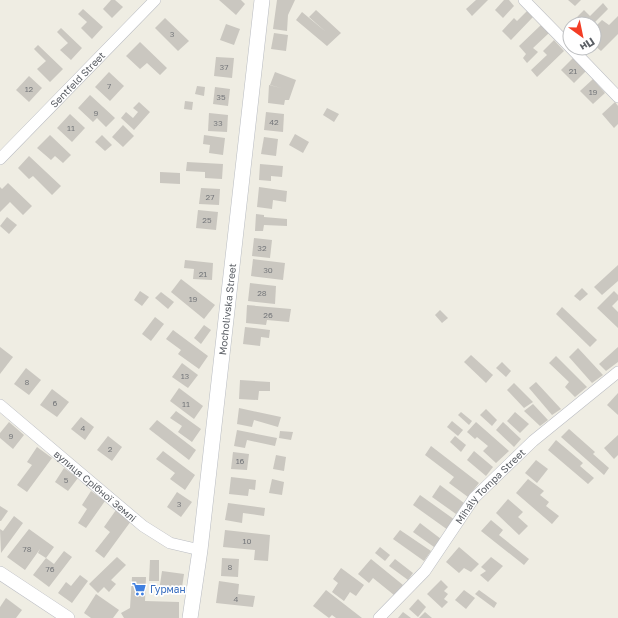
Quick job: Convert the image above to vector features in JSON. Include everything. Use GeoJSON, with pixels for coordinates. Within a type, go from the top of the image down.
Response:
{"type":"FeatureCollection","features":[{"type":"Feature","properties":{"kind":"main road","name":"Mocholivska Street"},"geometry":{"type":"LineString","coordinates":[[190,618],[200,550],[262,0]]}},
{"type":"Feature","properties":{"kind":"street","name":"Sentfeld Street"},"geometry":{"type":"LineString","coordinates":[[0,159],[155,0]]}},
{"type":"Feature","properties":{"kind":"street"},"geometry":{"type":"LineString","coordinates":[[524,0],[562,40]]}},
{"type":"Feature","properties":{"kind":"street"},"geometry":{"type":"LineString","coordinates":[[578,56],[618,97]]}},
{"type":"Feature","properties":{"kind":"street","name":"Mihály Tompa Street"},"geometry":{"type":"LineString","coordinates":[[379,618],[425,570],[474,498],[533,441],[618,372]]}},
{"type":"Feature","properties":{"kind":"street","name":"вулиця Срібної Землі"},"geometry":{"type":"LineString","coordinates":[[0,405],[144,526],[170,543],[200,550]]}},
{"type":"Feature","properties":{"kind":"street"},"geometry":{"type":"LineString","coordinates":[[0,573],[68,618]]}},
{"type":"Feature","properties":{"kind":"building"},"geometry":{"type":"Polygon","coordinates":[[[111,0],[115,0],[123,7],[112,18],[103,9],[111,0]]]}},
{"type":"Feature","properties":{"kind":"building"},"geometry":{"type":"Polygon","coordinates":[[[219,0],[241,0],[245,4],[236,15],[219,0]]]}},
{"type":"Feature","properties":{"kind":"building"},"geometry":{"type":"Polygon","coordinates":[[[277,0],[295,0],[288,15],[287,31],[273,29],[277,0]]]}},
{"type":"Feature","properties":{"kind":"building"},"geometry":{"type":"Polygon","coordinates":[[[476,0],[488,0],[472,16],[466,9],[476,0]]]}},
{"type":"Feature","properties":{"kind":"building"},"geometry":{"type":"Polygon","coordinates":[[[504,0],[509,0],[514,6],[503,18],[495,10],[504,0]]]}},
{"type":"Feature","properties":{"kind":"building"},"geometry":{"type":"Polygon","coordinates":[[[568,0],[581,0],[575,6],[568,0]]]}},
{"type":"Feature","properties":{"kind":"building"},"geometry":{"type":"Polygon","coordinates":[[[603,3],[608,9],[601,16],[590,16],[603,3]]]}},
{"type":"Feature","properties":{"kind":"building"},"geometry":{"type":"Polygon","coordinates":[[[83,9],[103,27],[92,39],[81,28],[87,22],[78,14],[83,9]]]}},
{"type":"Feature","properties":{"kind":"building"},"geometry":{"type":"Polygon","coordinates":[[[316,10],[341,33],[327,46],[296,20],[302,12],[326,32],[309,17],[316,10]]]}},
{"type":"Feature","properties":{"kind":"building"},"geometry":{"type":"Polygon","coordinates":[[[584,10],[590,16],[578,16],[584,10]]]}},
{"type":"Feature","properties":{"kind":"building"},"geometry":{"type":"Polygon","coordinates":[[[527,11],[533,17],[511,40],[502,31],[514,18],[517,21],[527,11]]]}},
{"type":"Feature","properties":{"kind":"building"},"geometry":{"type":"Polygon","coordinates":[[[618,16],[618,34],[602,50],[602,20],[609,25],[618,16]]]}},
{"type":"Feature","properties":{"kind":"building"},"geometry":{"type":"Polygon","coordinates":[[[165,18],[189,41],[178,51],[155,28],[165,18]]]}},
{"type":"Feature","properties":{"kind":"building"},"geometry":{"type":"Polygon","coordinates":[[[226,24],[240,29],[234,45],[220,40],[226,24]]]}},
{"type":"Feature","properties":{"kind":"building"},"geometry":{"type":"Polygon","coordinates":[[[541,25],[549,33],[533,48],[538,52],[527,63],[523,58],[526,54],[519,46],[541,25]]]}},
{"type":"Feature","properties":{"kind":"building"},"geometry":{"type":"Polygon","coordinates":[[[61,28],[82,48],[71,60],[60,50],[68,43],[57,32],[61,28]]]}},
{"type":"Feature","properties":{"kind":"building"},"geometry":{"type":"Polygon","coordinates":[[[274,33],[288,35],[286,51],[271,49],[274,33]]]}},
{"type":"Feature","properties":{"kind":"building"},"geometry":{"type":"Polygon","coordinates":[[[554,40],[562,49],[562,53],[537,77],[531,70],[547,55],[543,51],[554,40]]]}},
{"type":"Feature","properties":{"kind":"building"},"geometry":{"type":"Polygon","coordinates":[[[140,42],[167,68],[160,75],[147,63],[140,69],[126,56],[140,42]]]}},
{"type":"Feature","properties":{"kind":"building"},"geometry":{"type":"Polygon","coordinates":[[[38,45],[63,69],[50,82],[37,69],[46,61],[34,49],[38,45]]]}},
{"type":"Feature","properties":{"kind":"building"},"geometry":{"type":"Polygon","coordinates":[[[216,57],[234,58],[232,78],[214,76],[216,57]]]}},
{"type":"Feature","properties":{"kind":"building"},"geometry":{"type":"Polygon","coordinates":[[[573,58],[586,71],[574,83],[561,70],[573,58]]]}},
{"type":"Feature","properties":{"kind":"building"},"geometry":{"type":"Polygon","coordinates":[[[109,72],[124,86],[110,101],[95,87],[109,72]]]}},
{"type":"Feature","properties":{"kind":"building"},"geometry":{"type":"Polygon","coordinates":[[[275,72],[296,80],[289,100],[285,100],[284,105],[268,103],[269,85],[281,88],[270,85],[275,72]]]}},
{"type":"Feature","properties":{"kind":"building"},"geometry":{"type":"Polygon","coordinates":[[[29,76],[42,88],[29,102],[16,90],[29,76]]]}},
{"type":"Feature","properties":{"kind":"building"},"geometry":{"type":"Polygon","coordinates":[[[593,79],[605,93],[593,104],[580,91],[593,79]]]}},
{"type":"Feature","properties":{"kind":"building"},"geometry":{"type":"Polygon","coordinates":[[[197,86],[205,87],[204,96],[195,94],[197,86]]]}},
{"type":"Feature","properties":{"kind":"building"},"geometry":{"type":"Polygon","coordinates":[[[215,87],[230,89],[228,106],[213,104],[215,87]]]}},
{"type":"Feature","properties":{"kind":"building"},"geometry":{"type":"Polygon","coordinates":[[[90,95],[115,118],[106,127],[97,118],[93,122],[78,108],[90,95]]]}},
{"type":"Feature","properties":{"kind":"building"},"geometry":{"type":"Polygon","coordinates":[[[185,101],[193,102],[192,110],[184,109],[185,101]]]}},
{"type":"Feature","properties":{"kind":"building"},"geometry":{"type":"Polygon","coordinates":[[[139,102],[150,112],[134,130],[121,118],[126,112],[133,118],[138,112],[133,108],[139,102]]]}},
{"type":"Feature","properties":{"kind":"building"},"geometry":{"type":"Polygon","coordinates":[[[615,102],[618,106],[618,124],[614,128],[602,114],[615,102]]]}},
{"type":"Feature","properties":{"kind":"building"},"geometry":{"type":"Polygon","coordinates":[[[327,108],[339,114],[334,122],[323,115],[327,108]]]}},
{"type":"Feature","properties":{"kind":"building"},"geometry":{"type":"Polygon","coordinates":[[[266,112],[284,114],[283,132],[264,130],[266,112]]]}},
{"type":"Feature","properties":{"kind":"building"},"geometry":{"type":"Polygon","coordinates":[[[209,113],[228,115],[227,132],[208,131],[209,113]]]}},
{"type":"Feature","properties":{"kind":"building"},"geometry":{"type":"Polygon","coordinates":[[[70,114],[85,128],[72,142],[57,128],[70,114]]]}},
{"type":"Feature","properties":{"kind":"building"},"geometry":{"type":"Polygon","coordinates":[[[123,125],[134,136],[123,147],[112,137],[123,125]]]}},
{"type":"Feature","properties":{"kind":"building"},"geometry":{"type":"Polygon","coordinates":[[[295,134],[309,142],[303,153],[289,145],[295,134]]]}},
{"type":"Feature","properties":{"kind":"building"},"geometry":{"type":"Polygon","coordinates":[[[50,135],[71,155],[63,163],[55,156],[51,160],[37,148],[50,135]]]}},
{"type":"Feature","properties":{"kind":"building"},"geometry":{"type":"Polygon","coordinates":[[[102,135],[112,145],[105,151],[95,142],[102,135]]]}},
{"type":"Feature","properties":{"kind":"building"},"geometry":{"type":"Polygon","coordinates":[[[204,135],[225,138],[223,155],[209,153],[210,145],[203,144],[204,135]]]}},
{"type":"Feature","properties":{"kind":"building"},"geometry":{"type":"Polygon","coordinates":[[[264,137],[278,139],[276,156],[261,154],[264,137]]]}},
{"type":"Feature","properties":{"kind":"building"},"geometry":{"type":"Polygon","coordinates":[[[29,156],[61,186],[52,195],[33,176],[29,179],[18,168],[29,156]]]}},
{"type":"Feature","properties":{"kind":"building"},"geometry":{"type":"Polygon","coordinates":[[[187,162],[223,164],[222,179],[205,178],[205,172],[186,171],[187,162]]]}},
{"type":"Feature","properties":{"kind":"building"},"geometry":{"type":"Polygon","coordinates":[[[260,164],[283,166],[282,177],[271,176],[271,181],[259,180],[260,164]]]}},
{"type":"Feature","properties":{"kind":"building"},"geometry":{"type":"Polygon","coordinates":[[[160,172],[180,173],[180,184],[160,183],[160,172]]]}},
{"type":"Feature","properties":{"kind":"building"},"geometry":{"type":"Polygon","coordinates":[[[8,183],[32,206],[23,215],[10,202],[0,212],[0,187],[2,189],[8,183]]]}},
{"type":"Feature","properties":{"kind":"building"},"geometry":{"type":"Polygon","coordinates":[[[259,187],[287,191],[286,202],[273,200],[272,209],[257,207],[259,187]]]}},
{"type":"Feature","properties":{"kind":"building"},"geometry":{"type":"Polygon","coordinates":[[[201,188],[220,189],[219,205],[199,204],[201,188]]]}},
{"type":"Feature","properties":{"kind":"building"},"geometry":{"type":"Polygon","coordinates":[[[198,210],[218,212],[216,230],[196,228],[198,210]]]}},
{"type":"Feature","properties":{"kind":"building"},"geometry":{"type":"Polygon","coordinates":[[[256,214],[264,215],[264,217],[287,219],[287,226],[264,225],[263,231],[255,231],[256,214]]]}},
{"type":"Feature","properties":{"kind":"building"},"geometry":{"type":"Polygon","coordinates":[[[7,217],[17,225],[9,234],[0,226],[7,217]]]}},
{"type":"Feature","properties":{"kind":"building"},"geometry":{"type":"Polygon","coordinates":[[[254,238],[272,240],[270,258],[252,256],[254,238]]]}},
{"type":"Feature","properties":{"kind":"building"},"geometry":{"type":"Polygon","coordinates":[[[253,259],[285,263],[283,280],[251,276],[253,259]]]}},
{"type":"Feature","properties":{"kind":"building"},"geometry":{"type":"Polygon","coordinates":[[[185,260],[213,263],[212,280],[193,279],[194,269],[184,268],[185,260]]]}},
{"type":"Feature","properties":{"kind":"building"},"geometry":{"type":"Polygon","coordinates":[[[618,265],[618,281],[602,295],[594,287],[618,265]]]}},
{"type":"Feature","properties":{"kind":"building"},"geometry":{"type":"Polygon","coordinates":[[[181,279],[215,305],[204,319],[171,292],[181,279]]]}},
{"type":"Feature","properties":{"kind":"building"},"geometry":{"type":"Polygon","coordinates":[[[250,283],[276,286],[275,304],[248,301],[250,283]]]}},
{"type":"Feature","properties":{"kind":"building"},"geometry":{"type":"Polygon","coordinates":[[[582,288],[588,294],[580,301],[574,296],[582,288]]]}},
{"type":"Feature","properties":{"kind":"building"},"geometry":{"type":"Polygon","coordinates":[[[140,291],[149,297],[142,306],[134,300],[140,291]]]}},
{"type":"Feature","properties":{"kind":"building"},"geometry":{"type":"Polygon","coordinates":[[[614,291],[618,295],[618,300],[612,306],[618,312],[618,328],[597,308],[614,291]]]}},
{"type":"Feature","properties":{"kind":"building"},"geometry":{"type":"Polygon","coordinates":[[[161,292],[174,302],[168,309],[155,298],[161,292]]]}},
{"type":"Feature","properties":{"kind":"building"},"geometry":{"type":"Polygon","coordinates":[[[247,305],[291,309],[289,322],[267,320],[266,325],[246,323],[247,305]]]}},
{"type":"Feature","properties":{"kind":"building"},"geometry":{"type":"Polygon","coordinates":[[[562,307],[597,340],[590,347],[556,314],[562,307]]]}},
{"type":"Feature","properties":{"kind":"building"},"geometry":{"type":"Polygon","coordinates":[[[440,310],[448,318],[442,323],[435,315],[440,310]]]}},
{"type":"Feature","properties":{"kind":"building"},"geometry":{"type":"Polygon","coordinates":[[[155,317],[164,324],[151,341],[142,334],[155,317]]]}},
{"type":"Feature","properties":{"kind":"building"},"geometry":{"type":"Polygon","coordinates":[[[204,325],[211,330],[201,344],[194,338],[204,325]]]}},
{"type":"Feature","properties":{"kind":"building"},"geometry":{"type":"Polygon","coordinates":[[[245,327],[270,330],[269,338],[261,337],[260,346],[243,344],[245,327]]]}},
{"type":"Feature","properties":{"kind":"building"},"geometry":{"type":"Polygon","coordinates":[[[173,330],[208,356],[199,369],[178,354],[181,350],[166,339],[173,330]]]}},
{"type":"Feature","properties":{"kind":"building"},"geometry":{"type":"Polygon","coordinates":[[[0,347],[13,357],[0,374],[0,347]]]}},
{"type":"Feature","properties":{"kind":"building"},"geometry":{"type":"Polygon","coordinates":[[[618,347],[618,362],[606,371],[599,364],[618,347]]]}},
{"type":"Feature","properties":{"kind":"building"},"geometry":{"type":"Polygon","coordinates":[[[578,348],[603,375],[592,383],[569,357],[578,348]]]}},
{"type":"Feature","properties":{"kind":"building"},"geometry":{"type":"Polygon","coordinates":[[[471,355],[493,375],[486,383],[464,362],[471,355]]]}},
{"type":"Feature","properties":{"kind":"building"},"geometry":{"type":"Polygon","coordinates":[[[556,356],[587,387],[575,397],[565,387],[569,382],[549,363],[556,356]]]}},
{"type":"Feature","properties":{"kind":"building"},"geometry":{"type":"Polygon","coordinates":[[[502,362],[511,371],[506,377],[496,368],[502,362]]]}},
{"type":"Feature","properties":{"kind":"building"},"geometry":{"type":"Polygon","coordinates":[[[182,363],[198,375],[188,388],[172,377],[182,363]]]}},
{"type":"Feature","properties":{"kind":"building"},"geometry":{"type":"Polygon","coordinates":[[[26,368],[41,380],[29,395],[14,384],[26,368]]]}},
{"type":"Feature","properties":{"kind":"building"},"geometry":{"type":"Polygon","coordinates":[[[240,380],[270,382],[270,391],[259,391],[258,400],[239,399],[240,380]]]}},
{"type":"Feature","properties":{"kind":"building"},"geometry":{"type":"Polygon","coordinates":[[[536,382],[561,409],[552,415],[529,388],[536,382]]]}},
{"type":"Feature","properties":{"kind":"building"},"geometry":{"type":"Polygon","coordinates":[[[514,383],[533,402],[524,408],[507,390],[514,383]]]}},
{"type":"Feature","properties":{"kind":"building"},"geometry":{"type":"Polygon","coordinates":[[[179,388],[203,406],[194,419],[170,401],[179,388]]]}},
{"type":"Feature","properties":{"kind":"building"},"geometry":{"type":"Polygon","coordinates":[[[52,389],[69,402],[57,417],[40,405],[52,389]]]}},
{"type":"Feature","properties":{"kind":"building"},"geometry":{"type":"Polygon","coordinates":[[[618,393],[618,415],[607,405],[618,393]]]}},
{"type":"Feature","properties":{"kind":"building"},"geometry":{"type":"Polygon","coordinates":[[[533,404],[548,420],[540,426],[524,411],[533,404]]]}},
{"type":"Feature","properties":{"kind":"building"},"geometry":{"type":"Polygon","coordinates":[[[239,408],[281,417],[278,427],[254,420],[252,427],[237,424],[239,408]]]}},
{"type":"Feature","properties":{"kind":"building"},"geometry":{"type":"Polygon","coordinates":[[[486,409],[497,420],[492,426],[480,415],[486,409]]]}},
{"type":"Feature","properties":{"kind":"building"},"geometry":{"type":"Polygon","coordinates":[[[176,411],[201,429],[192,442],[178,432],[182,426],[170,418],[176,411]]]}},
{"type":"Feature","properties":{"kind":"building"},"geometry":{"type":"Polygon","coordinates":[[[461,412],[472,421],[469,425],[458,415],[461,412]]]}},
{"type":"Feature","properties":{"kind":"building"},"geometry":{"type":"Polygon","coordinates":[[[515,412],[529,424],[520,433],[507,421],[515,412]]]}},
{"type":"Feature","properties":{"kind":"building"},"geometry":{"type":"Polygon","coordinates":[[[81,417],[94,427],[85,440],[71,429],[81,417]]]}},
{"type":"Feature","properties":{"kind":"building"},"geometry":{"type":"Polygon","coordinates":[[[157,420],[196,450],[189,460],[149,429],[157,420]]]}},
{"type":"Feature","properties":{"kind":"building"},"geometry":{"type":"Polygon","coordinates":[[[452,421],[463,430],[458,436],[447,427],[452,421]]]}},
{"type":"Feature","properties":{"kind":"building"},"geometry":{"type":"Polygon","coordinates":[[[9,422],[24,435],[13,449],[0,438],[0,433],[9,422]]]}},
{"type":"Feature","properties":{"kind":"building"},"geometry":{"type":"Polygon","coordinates":[[[476,422],[509,451],[496,463],[483,451],[488,446],[477,437],[475,439],[467,432],[476,422]]]}},
{"type":"Feature","properties":{"kind":"building"},"geometry":{"type":"Polygon","coordinates":[[[503,422],[521,439],[514,447],[496,430],[503,422]]]}},
{"type":"Feature","properties":{"kind":"building"},"geometry":{"type":"Polygon","coordinates":[[[569,429],[595,452],[593,454],[609,468],[604,475],[561,437],[569,429]]]}},
{"type":"Feature","properties":{"kind":"building"},"geometry":{"type":"Polygon","coordinates":[[[237,430],[277,438],[275,446],[247,440],[245,448],[234,446],[237,430]]]}},
{"type":"Feature","properties":{"kind":"building"},"geometry":{"type":"Polygon","coordinates":[[[280,431],[293,432],[291,440],[279,438],[280,431]]]}},
{"type":"Feature","properties":{"kind":"building"},"geometry":{"type":"Polygon","coordinates":[[[618,435],[618,455],[614,459],[604,448],[618,435]]]}},
{"type":"Feature","properties":{"kind":"building"},"geometry":{"type":"Polygon","coordinates":[[[108,436],[122,447],[112,461],[97,450],[108,436]]]}},
{"type":"Feature","properties":{"kind":"building"},"geometry":{"type":"Polygon","coordinates":[[[455,436],[466,445],[461,452],[450,442],[455,436]]]}},
{"type":"Feature","properties":{"kind":"building"},"geometry":{"type":"Polygon","coordinates":[[[556,440],[583,463],[580,466],[594,478],[588,484],[548,450],[556,440]]]}},
{"type":"Feature","properties":{"kind":"building"},"geometry":{"type":"Polygon","coordinates":[[[431,446],[479,483],[468,497],[449,483],[454,477],[425,455],[431,446]]]}},
{"type":"Feature","properties":{"kind":"building"},"geometry":{"type":"Polygon","coordinates":[[[37,447],[52,458],[27,492],[17,485],[32,465],[27,462],[37,447]]]}},
{"type":"Feature","properties":{"kind":"building"},"geometry":{"type":"Polygon","coordinates":[[[163,451],[195,475],[185,490],[170,479],[175,473],[156,459],[163,451]]]}},
{"type":"Feature","properties":{"kind":"building"},"geometry":{"type":"Polygon","coordinates":[[[474,451],[493,467],[486,476],[467,460],[474,451]]]}},
{"type":"Feature","properties":{"kind":"building"},"geometry":{"type":"Polygon","coordinates":[[[233,452],[249,454],[247,470],[231,469],[233,452]]]}},
{"type":"Feature","properties":{"kind":"building"},"geometry":{"type":"Polygon","coordinates":[[[276,455],[286,457],[284,471],[273,469],[276,455]]]}},
{"type":"Feature","properties":{"kind":"building"},"geometry":{"type":"Polygon","coordinates":[[[536,460],[548,469],[537,483],[525,473],[536,460]]]}},
{"type":"Feature","properties":{"kind":"building"},"geometry":{"type":"Polygon","coordinates":[[[64,468],[78,478],[68,491],[55,482],[64,468]]]}},
{"type":"Feature","properties":{"kind":"building"},"geometry":{"type":"Polygon","coordinates":[[[231,477],[256,480],[255,490],[249,489],[248,496],[229,494],[231,477]]]}},
{"type":"Feature","properties":{"kind":"building"},"geometry":{"type":"Polygon","coordinates":[[[272,479],[284,482],[282,495],[269,493],[272,479]]]}},
{"type":"Feature","properties":{"kind":"building"},"geometry":{"type":"Polygon","coordinates":[[[528,479],[544,491],[540,495],[549,502],[546,506],[559,516],[552,524],[516,493],[528,479]]]}},
{"type":"Feature","properties":{"kind":"building"},"geometry":{"type":"Polygon","coordinates":[[[440,485],[464,503],[456,514],[432,497],[440,485]]]}},
{"type":"Feature","properties":{"kind":"building"},"geometry":{"type":"Polygon","coordinates":[[[91,491],[105,501],[86,528],[78,523],[87,509],[82,505],[91,491]]]}},
{"type":"Feature","properties":{"kind":"building"},"geometry":{"type":"Polygon","coordinates":[[[177,492],[192,502],[181,517],[167,507],[177,492]]]}},
{"type":"Feature","properties":{"kind":"building"},"geometry":{"type":"Polygon","coordinates":[[[420,495],[455,520],[448,530],[413,505],[420,495]]]}},
{"type":"Feature","properties":{"kind":"building"},"geometry":{"type":"Polygon","coordinates":[[[508,499],[523,512],[518,517],[528,526],[519,535],[496,513],[508,499]]]}},
{"type":"Feature","properties":{"kind":"building"},"geometry":{"type":"Polygon","coordinates":[[[228,503],[265,508],[264,516],[243,513],[242,523],[225,520],[228,503]]]}},
{"type":"Feature","properties":{"kind":"building"},"geometry":{"type":"Polygon","coordinates":[[[0,506],[8,511],[1,521],[0,521],[0,506]]]}},
{"type":"Feature","properties":{"kind":"building"},"geometry":{"type":"Polygon","coordinates":[[[116,510],[131,521],[104,558],[95,551],[110,532],[104,527],[116,510]]]}},
{"type":"Feature","properties":{"kind":"building"},"geometry":{"type":"Polygon","coordinates":[[[14,516],[23,523],[1,553],[0,529],[3,531],[14,516]]]}},
{"type":"Feature","properties":{"kind":"building"},"geometry":{"type":"Polygon","coordinates":[[[491,520],[503,530],[499,535],[529,559],[524,565],[481,531],[491,520]]]}},
{"type":"Feature","properties":{"kind":"building"},"geometry":{"type":"Polygon","coordinates":[[[420,523],[441,539],[434,547],[413,532],[420,523]]]}},
{"type":"Feature","properties":{"kind":"building"},"geometry":{"type":"Polygon","coordinates":[[[29,529],[54,547],[46,558],[38,553],[40,549],[25,570],[7,557],[29,529]]]}},
{"type":"Feature","properties":{"kind":"building"},"geometry":{"type":"Polygon","coordinates":[[[225,530],[270,535],[268,561],[254,560],[255,550],[223,547],[225,530]]]}},
{"type":"Feature","properties":{"kind":"building"},"geometry":{"type":"Polygon","coordinates":[[[400,530],[431,551],[424,561],[393,539],[400,530]]]}},
{"type":"Feature","properties":{"kind":"building"},"geometry":{"type":"Polygon","coordinates":[[[380,547],[390,555],[385,561],[375,553],[380,547]]]}},
{"type":"Feature","properties":{"kind":"building"},"geometry":{"type":"Polygon","coordinates":[[[459,547],[479,564],[471,572],[464,568],[459,573],[446,562],[459,547]]]}},
{"type":"Feature","properties":{"kind":"building"},"geometry":{"type":"Polygon","coordinates":[[[64,551],[72,557],[49,587],[33,575],[46,558],[54,564],[64,551]]]}},
{"type":"Feature","properties":{"kind":"building"},"geometry":{"type":"Polygon","coordinates":[[[117,557],[126,565],[111,580],[116,584],[109,592],[104,587],[98,593],[89,584],[117,557]]]}},
{"type":"Feature","properties":{"kind":"building"},"geometry":{"type":"Polygon","coordinates":[[[491,557],[503,566],[488,582],[480,575],[486,571],[481,567],[491,557]]]}},
{"type":"Feature","properties":{"kind":"building"},"geometry":{"type":"Polygon","coordinates":[[[222,558],[239,559],[238,577],[221,576],[222,558]]]}},
{"type":"Feature","properties":{"kind":"building"},"geometry":{"type":"Polygon","coordinates":[[[371,559],[403,585],[394,595],[373,578],[369,583],[358,574],[371,559]]]}},
{"type":"Feature","properties":{"kind":"building"},"geometry":{"type":"Polygon","coordinates":[[[395,559],[413,573],[408,580],[389,566],[395,559]]]}},
{"type":"Feature","properties":{"kind":"building"},"geometry":{"type":"Polygon","coordinates":[[[150,560],[159,560],[159,581],[149,581],[150,560]]]}},
{"type":"Feature","properties":{"kind":"building"},"geometry":{"type":"Polygon","coordinates":[[[341,568],[364,585],[356,596],[350,592],[344,601],[332,592],[338,583],[333,579],[341,568]]]}},
{"type":"Feature","properties":{"kind":"building"},"geometry":{"type":"Polygon","coordinates":[[[162,571],[184,574],[181,594],[159,591],[162,571]]]}},
{"type":"Feature","properties":{"kind":"building"},"geometry":{"type":"Polygon","coordinates":[[[80,575],[88,581],[72,603],[58,593],[66,582],[71,586],[80,575]]]}},
{"type":"Feature","properties":{"kind":"building","name":"Гурман"},"geometry":{"type":"Polygon","coordinates":[[[132,577],[146,577],[145,601],[179,602],[179,618],[124,618],[121,613],[130,608],[132,577]]]}},
{"type":"Feature","properties":{"kind":"building"},"geometry":{"type":"Polygon","coordinates":[[[441,580],[448,587],[444,591],[448,594],[444,599],[448,602],[442,608],[427,594],[441,580]]]}},
{"type":"Feature","properties":{"kind":"building"},"geometry":{"type":"Polygon","coordinates":[[[219,581],[239,584],[238,594],[255,596],[253,607],[216,603],[219,581]]]}},
{"type":"Feature","properties":{"kind":"building"},"geometry":{"type":"Polygon","coordinates":[[[326,590],[362,618],[336,618],[332,615],[329,618],[313,606],[326,590]]]}},
{"type":"Feature","properties":{"kind":"building"},"geometry":{"type":"Polygon","coordinates":[[[464,590],[475,598],[466,609],[455,600],[464,590]]]}},
{"type":"Feature","properties":{"kind":"building"},"geometry":{"type":"Polygon","coordinates":[[[479,590],[497,603],[494,608],[475,594],[479,590]]]}},
{"type":"Feature","properties":{"kind":"building"},"geometry":{"type":"Polygon","coordinates":[[[96,594],[119,610],[113,618],[91,618],[84,613],[96,594]]]}},
{"type":"Feature","properties":{"kind":"building"},"geometry":{"type":"Polygon","coordinates":[[[6,598],[22,610],[16,618],[0,618],[0,607],[6,598]]]}},
{"type":"Feature","properties":{"kind":"building"},"geometry":{"type":"Polygon","coordinates":[[[418,599],[426,607],[418,617],[409,609],[418,599]]]}},
{"type":"Feature","properties":{"kind":"building"},"geometry":{"type":"Polygon","coordinates":[[[403,612],[411,618],[398,618],[403,612]]]}},
{"type":"Feature","properties":{"kind":"building"},"geometry":{"type":"Polygon","coordinates":[[[425,612],[432,618],[419,618],[425,612]]]}},
{"type":"Feature","properties":{"kind":"place","name":"Гурман"},"geometry":{"type":"Point","coordinates":[139,589]}}]}
